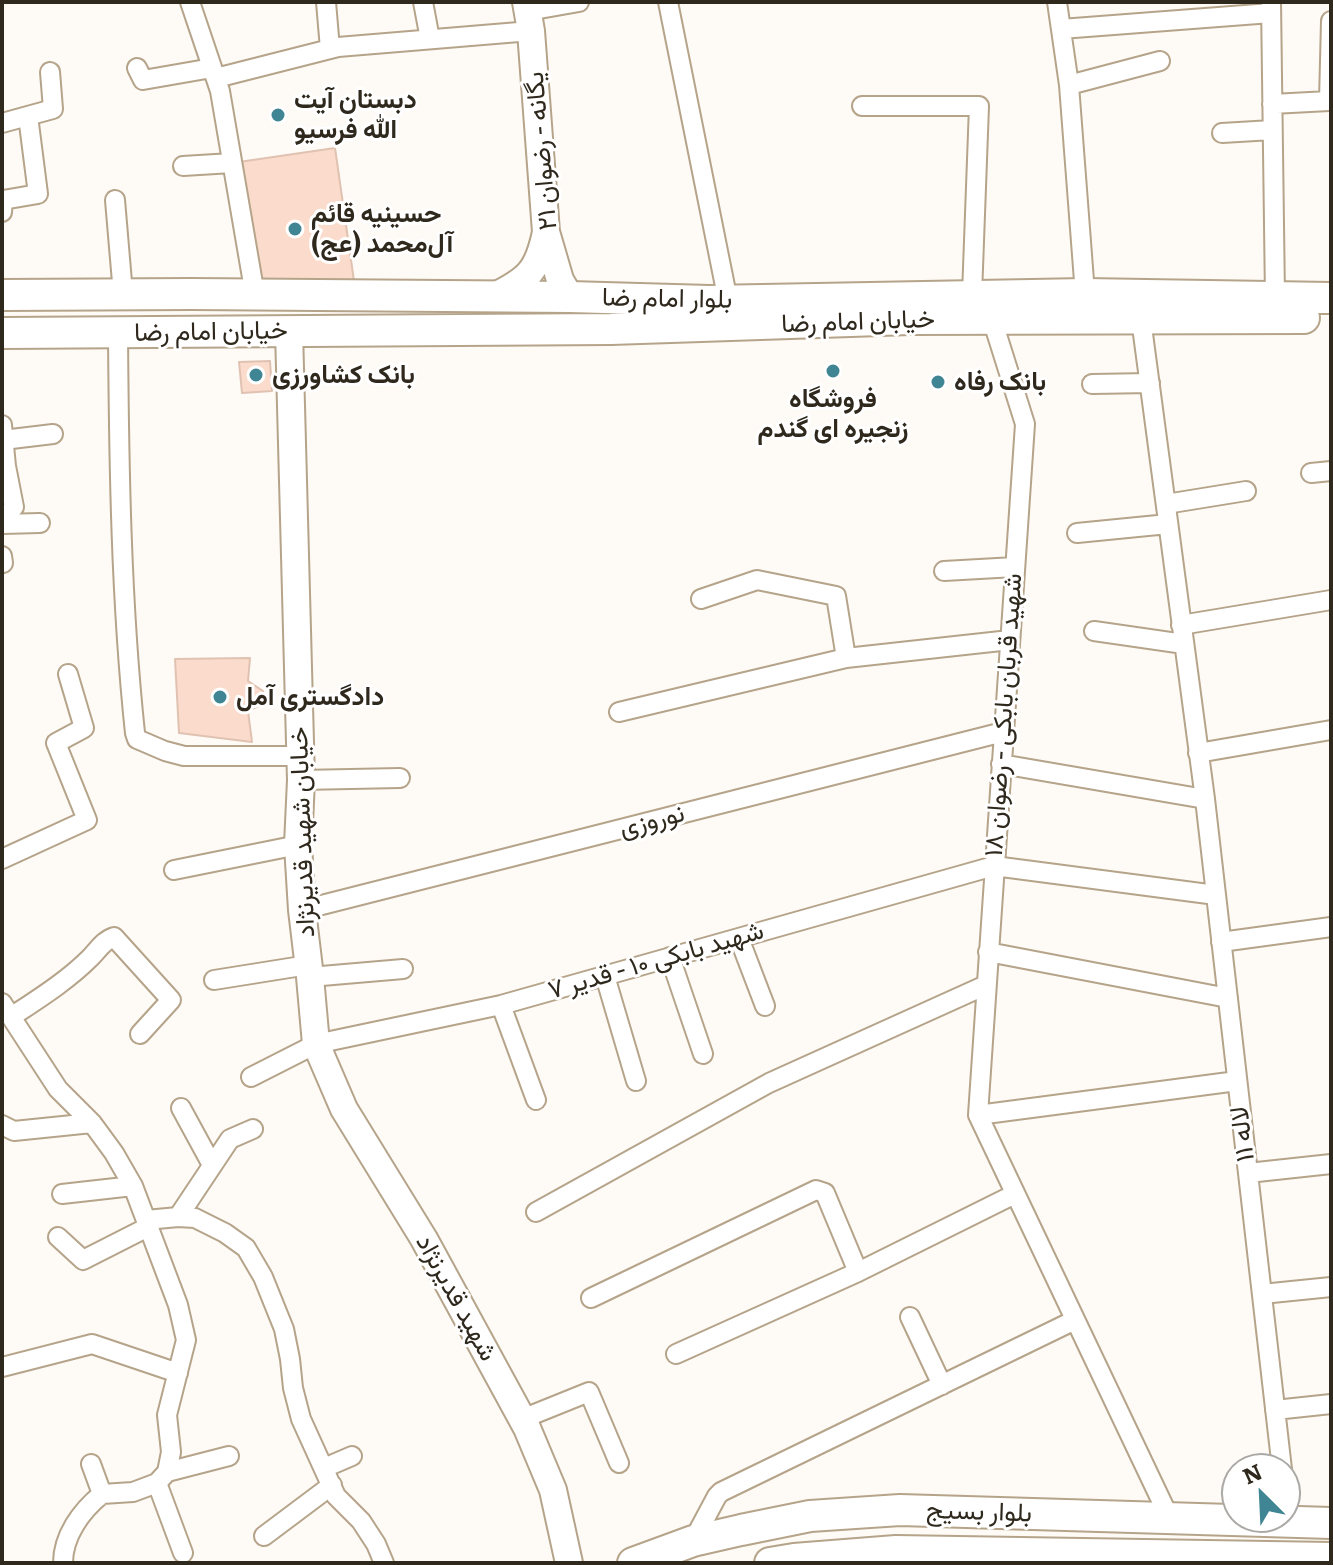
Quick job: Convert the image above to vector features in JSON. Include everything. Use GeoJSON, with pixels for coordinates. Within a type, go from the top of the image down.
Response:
{"type":"FeatureCollection","features":[{"type":"Feature","properties":{"kind":"main road","name":"بلوار امام رضا"},"geometry":{"type":"LineString","coordinates":[[2,295],[426,296],[728,301],[1085,294],[1331,298]]}},
{"type":"Feature","properties":{"kind":"main road"},"geometry":{"type":"LineString","coordinates":[[425,330],[426,296]]}},
{"type":"Feature","properties":{"kind":"main road"},"geometry":{"type":"LineString","coordinates":[[580,298],[591,329]]}},
{"type":"Feature","properties":{"kind":"main road","name":"خیابان امام رضا"},"geometry":{"type":"LineString","coordinates":[[2,333],[591,329],[894,320],[1331,318]]}},
{"type":"Feature","properties":{"kind":"main road"},"geometry":{"type":"LineString","coordinates":[[900,1510],[901,1551]]}},
{"type":"Feature","properties":{"kind":"main road","name":"بلوار بسیج"},"geometry":{"type":"LineString","coordinates":[[633,1563],[693,1541],[810,1516],[900,1510],[1169,1517],[1221,1513]]}},
{"type":"Feature","properties":{"kind":"main road","name":"بلوار بسیج"},"geometry":{"type":"LineString","coordinates":[[1301,1513],[1331,1523]]}},
{"type":"Feature","properties":{"kind":"main road","name":"بلوار بسیج"},"geometry":{"type":"LineString","coordinates":[[778,1562],[901,1551],[1290,1560],[1331,1558]]}},
{"type":"Feature","properties":{"kind":"street"},"geometry":{"type":"LineString","coordinates":[[190,2],[220,91],[255,295]]}},
{"type":"Feature","properties":{"kind":"street"},"geometry":{"type":"LineString","coordinates":[[326,2],[330,49]]}},
{"type":"Feature","properties":{"kind":"street"},"geometry":{"type":"LineString","coordinates":[[423,2],[430,39]]}},
{"type":"Feature","properties":{"kind":"street"},"geometry":{"type":"LineString","coordinates":[[137,68],[143,80],[214,73],[330,49],[430,39],[579,2]]}},
{"type":"Feature","properties":{"kind":"street"},"geometry":{"type":"LineString","coordinates":[[668,2],[728,301]]}},
{"type":"Feature","properties":{"kind":"street"},"geometry":{"type":"LineString","coordinates":[[1057,2],[1069,85],[1085,294]]}},
{"type":"Feature","properties":{"kind":"street"},"geometry":{"type":"LineString","coordinates":[[1061,29],[1271,8],[1275,298]]}},
{"type":"Feature","properties":{"kind":"street","name":"یگانه - رضوان ۲۱"},"geometry":{"type":"LineString","coordinates":[[529,15],[546,232],[560,280],[580,298]]}},
{"type":"Feature","properties":{"kind":"street"},"geometry":{"type":"LineString","coordinates":[[1272,104],[1329,101],[1331,21]]}},
{"type":"Feature","properties":{"kind":"street"},"geometry":{"type":"LineString","coordinates":[[1069,85],[1160,61]]}},
{"type":"Feature","properties":{"kind":"street"},"geometry":{"type":"LineString","coordinates":[[2,123],[53,109],[50,72]]}},
{"type":"Feature","properties":{"kind":"street"},"geometry":{"type":"LineString","coordinates":[[862,106],[979,106],[972,295]]}},
{"type":"Feature","properties":{"kind":"street"},"geometry":{"type":"LineString","coordinates":[[2,212],[3,200],[38,194],[28,116]]}},
{"type":"Feature","properties":{"kind":"street"},"geometry":{"type":"LineString","coordinates":[[1222,133],[1272,130]]}},
{"type":"Feature","properties":{"kind":"street"},"geometry":{"type":"LineString","coordinates":[[183,166],[232,163]]}},
{"type":"Feature","properties":{"kind":"street"},"geometry":{"type":"LineString","coordinates":[[115,200],[123,294]]}},
{"type":"Feature","properties":{"kind":"street"},"geometry":{"type":"LineString","coordinates":[[493,297],[512,288],[534,269],[541,257],[546,232]]}},
{"type":"Feature","properties":{"kind":"street","name":"شهید قربان بابکی - رضوان ۱۸"},"geometry":{"type":"LineString","coordinates":[[978,1115],[1025,424],[992,319]]}},
{"type":"Feature","properties":{"kind":"street","name":"لاله ۱۱"},"geometry":{"type":"LineString","coordinates":[[1141,319],[1205,799],[1280,1453]]}},
{"type":"Feature","properties":{"kind":"street","name":"خيابان شهيد قديرنژاد"},"geometry":{"type":"LineString","coordinates":[[289,331],[300,768],[298,845],[316,1044]]}},
{"type":"Feature","properties":{"kind":"street"},"geometry":{"type":"LineString","coordinates":[[118,334],[124,580],[130,691],[137,739],[184,756],[400,778]]}},
{"type":"Feature","properties":{"kind":"street"},"geometry":{"type":"LineString","coordinates":[[1092,384],[1150,383]]}},
{"type":"Feature","properties":{"kind":"street"},"geometry":{"type":"LineString","coordinates":[[2,523],[14,507],[3,432],[53,434]]}},
{"type":"Feature","properties":{"kind":"street"},"geometry":{"type":"LineString","coordinates":[[1311,473],[1331,471]]}},
{"type":"Feature","properties":{"kind":"street"},"geometry":{"type":"LineString","coordinates":[[1166,504],[1246,491]]}},
{"type":"Feature","properties":{"kind":"street"},"geometry":{"type":"LineString","coordinates":[[2,523],[40,523]]}},
{"type":"Feature","properties":{"kind":"street"},"geometry":{"type":"LineString","coordinates":[[1077,533],[1168,524]]}},
{"type":"Feature","properties":{"kind":"street"},"geometry":{"type":"LineString","coordinates":[[2,556],[3,563]]}},
{"type":"Feature","properties":{"kind":"street"},"geometry":{"type":"LineString","coordinates":[[944,571],[1015,567]]}},
{"type":"Feature","properties":{"kind":"street"},"geometry":{"type":"LineString","coordinates":[[701,599],[757,580],[836,596],[846,658]]}},
{"type":"Feature","properties":{"kind":"street"},"geometry":{"type":"LineString","coordinates":[[1094,631],[1183,634],[1331,600]]}},
{"type":"Feature","properties":{"kind":"street"},"geometry":{"type":"LineString","coordinates":[[619,712],[846,658],[1010,640]]}},
{"type":"Feature","properties":{"kind":"street"},"geometry":{"type":"LineString","coordinates":[[2,859],[87,820],[56,743],[84,728],[68,674]]}},
{"type":"Feature","properties":{"kind":"street"},"geometry":{"type":"LineString","coordinates":[[1198,753],[1331,730]]}},
{"type":"Feature","properties":{"kind":"street","name":"نوروزی"},"geometry":{"type":"LineString","coordinates":[[302,910],[1003,732]]}},
{"type":"Feature","properties":{"kind":"street"},"geometry":{"type":"LineString","coordinates":[[1001,764],[1205,799]]}},
{"type":"Feature","properties":{"kind":"street"},"geometry":{"type":"LineString","coordinates":[[174,870],[298,845]]}},
{"type":"Feature","properties":{"kind":"street"},"geometry":{"type":"LineString","coordinates":[[994,866],[1216,895]]}},
{"type":"Feature","properties":{"kind":"street","name":"شهید بابکی ۱۰ - قدیر ۷"},"geometry":{"type":"LineString","coordinates":[[251,1077],[316,1044],[501,1005],[994,866]]}},
{"type":"Feature","properties":{"kind":"street"},"geometry":{"type":"LineString","coordinates":[[1221,942],[1331,927]]}},
{"type":"Feature","properties":{"kind":"street"},"geometry":{"type":"LineString","coordinates":[[140,1034],[171,1000],[114,937],[64,981],[7,1010],[58,1089],[92,1123],[114,1153],[133,1186],[178,1305],[186,1340],[167,1415],[171,1452],[162,1477],[183,1553]]}},
{"type":"Feature","properties":{"kind":"street"},"geometry":{"type":"LineString","coordinates":[[739,938],[765,1006]]}},
{"type":"Feature","properties":{"kind":"street"},"geometry":{"type":"LineString","coordinates":[[988,952],[1228,998]]}},
{"type":"Feature","properties":{"kind":"street"},"geometry":{"type":"LineString","coordinates":[[670,957],[703,1054]]}},
{"type":"Feature","properties":{"kind":"street"},"geometry":{"type":"LineString","coordinates":[[214,980],[309,971],[403,969]]}},
{"type":"Feature","properties":{"kind":"street"},"geometry":{"type":"LineString","coordinates":[[605,976],[636,1081]]}},
{"type":"Feature","properties":{"kind":"street"},"geometry":{"type":"LineString","coordinates":[[536,1212],[769,1083],[986,985]]}},
{"type":"Feature","properties":{"kind":"street"},"geometry":{"type":"LineString","coordinates":[[501,1005],[536,1100]]}},
{"type":"Feature","properties":{"kind":"street","name":"شهید قدیرنژاد"},"geometry":{"type":"LineString","coordinates":[[316,1044],[344,1109],[424,1239],[522,1419],[553,1490],[569,1563]]}},
{"type":"Feature","properties":{"kind":"street"},"geometry":{"type":"LineString","coordinates":[[1169,1517],[978,1115],[1237,1081]]}},
{"type":"Feature","properties":{"kind":"street"},"geometry":{"type":"LineString","coordinates":[[181,1108],[212,1165]]}},
{"type":"Feature","properties":{"kind":"street"},"geometry":{"type":"LineString","coordinates":[[3,1132],[92,1123]]}},
{"type":"Feature","properties":{"kind":"street"},"geometry":{"type":"LineString","coordinates":[[178,1217],[230,1139],[253,1129]]}},
{"type":"Feature","properties":{"kind":"street"},"geometry":{"type":"LineString","coordinates":[[1248,1173],[1331,1164]]}},
{"type":"Feature","properties":{"kind":"street"},"geometry":{"type":"LineString","coordinates":[[62,1194],[133,1186]]}},
{"type":"Feature","properties":{"kind":"street"},"geometry":{"type":"LineString","coordinates":[[591,1298],[816,1190],[825,1193],[858,1272]]}},
{"type":"Feature","properties":{"kind":"street"},"geometry":{"type":"LineString","coordinates":[[676,1354],[858,1272],[1015,1194]]}},
{"type":"Feature","properties":{"kind":"street"},"geometry":{"type":"LineString","coordinates":[[58,1237],[83,1260],[147,1223],[178,1217],[195,1218],[246,1248],[263,1277],[284,1329],[301,1419],[336,1496],[361,1521],[384,1563]]}},
{"type":"Feature","properties":{"kind":"street"},"geometry":{"type":"LineString","coordinates":[[1262,1294],[1331,1287]]}},
{"type":"Feature","properties":{"kind":"street"},"geometry":{"type":"LineString","coordinates":[[910,1317],[942,1385]]}},
{"type":"Feature","properties":{"kind":"street"},"geometry":{"type":"LineString","coordinates":[[693,1541],[721,1492],[1075,1320]]}},
{"type":"Feature","properties":{"kind":"street"},"geometry":{"type":"LineString","coordinates":[[2,1367],[92,1344],[178,1373]]}},
{"type":"Feature","properties":{"kind":"street"},"geometry":{"type":"LineString","coordinates":[[522,1419],[589,1392],[619,1463]]}},
{"type":"Feature","properties":{"kind":"street"},"geometry":{"type":"LineString","coordinates":[[1275,1410],[1331,1404]]}},
{"type":"Feature","properties":{"kind":"street"},"geometry":{"type":"LineString","coordinates":[[63,1563],[63,1552],[71,1530],[90,1504],[102,1494],[133,1492],[162,1477],[229,1456]]}},
{"type":"Feature","properties":{"kind":"street"},"geometry":{"type":"LineString","coordinates":[[264,1536],[352,1456]]}},
{"type":"Feature","properties":{"kind":"street"},"geometry":{"type":"LineString","coordinates":[[91,1464],[102,1494]]}},
{"type":"Feature","properties":{"kind":"building","name":"حسینیه قائم آل‌محمد (عج)"},"geometry":{"type":"Polygon","coordinates":[[[335,148],[356,295],[255,295],[232,163],[335,148]]]}},
{"type":"Feature","properties":{"kind":"building"},"geometry":{"type":"Polygon","coordinates":[[[270,361],[272,391],[242,393],[239,362],[270,361]]]}},
{"type":"Feature","properties":{"kind":"building","name":"دادگستری آمل"},"geometry":{"type":"Polygon","coordinates":[[[250,658],[248,681],[263,691],[263,704],[248,711],[252,742],[179,733],[175,659],[250,658]]]}},
{"type":"Feature","properties":{"kind":"place","name":"دبستان آیت الله فرسیو"},"geometry":{"type":"Point","coordinates":[278,115]}},
{"type":"Feature","properties":{"kind":"place","name":"حسینیه قائم آل‌محمد (عج)"},"geometry":{"type":"Point","coordinates":[295,229]}},
{"type":"Feature","properties":{"kind":"place","name":"فروشگاه زنجیره ای گندم"},"geometry":{"type":"Point","coordinates":[833,371]}},
{"type":"Feature","properties":{"kind":"place","name":"بانک کشاورزی"},"geometry":{"type":"Point","coordinates":[256,375]}},
{"type":"Feature","properties":{"kind":"place","name":"بانک رفاه"},"geometry":{"type":"Point","coordinates":[938,382]}},
{"type":"Feature","properties":{"kind":"place","name":"دادگستری آمل"},"geometry":{"type":"Point","coordinates":[220,697]}}]}
